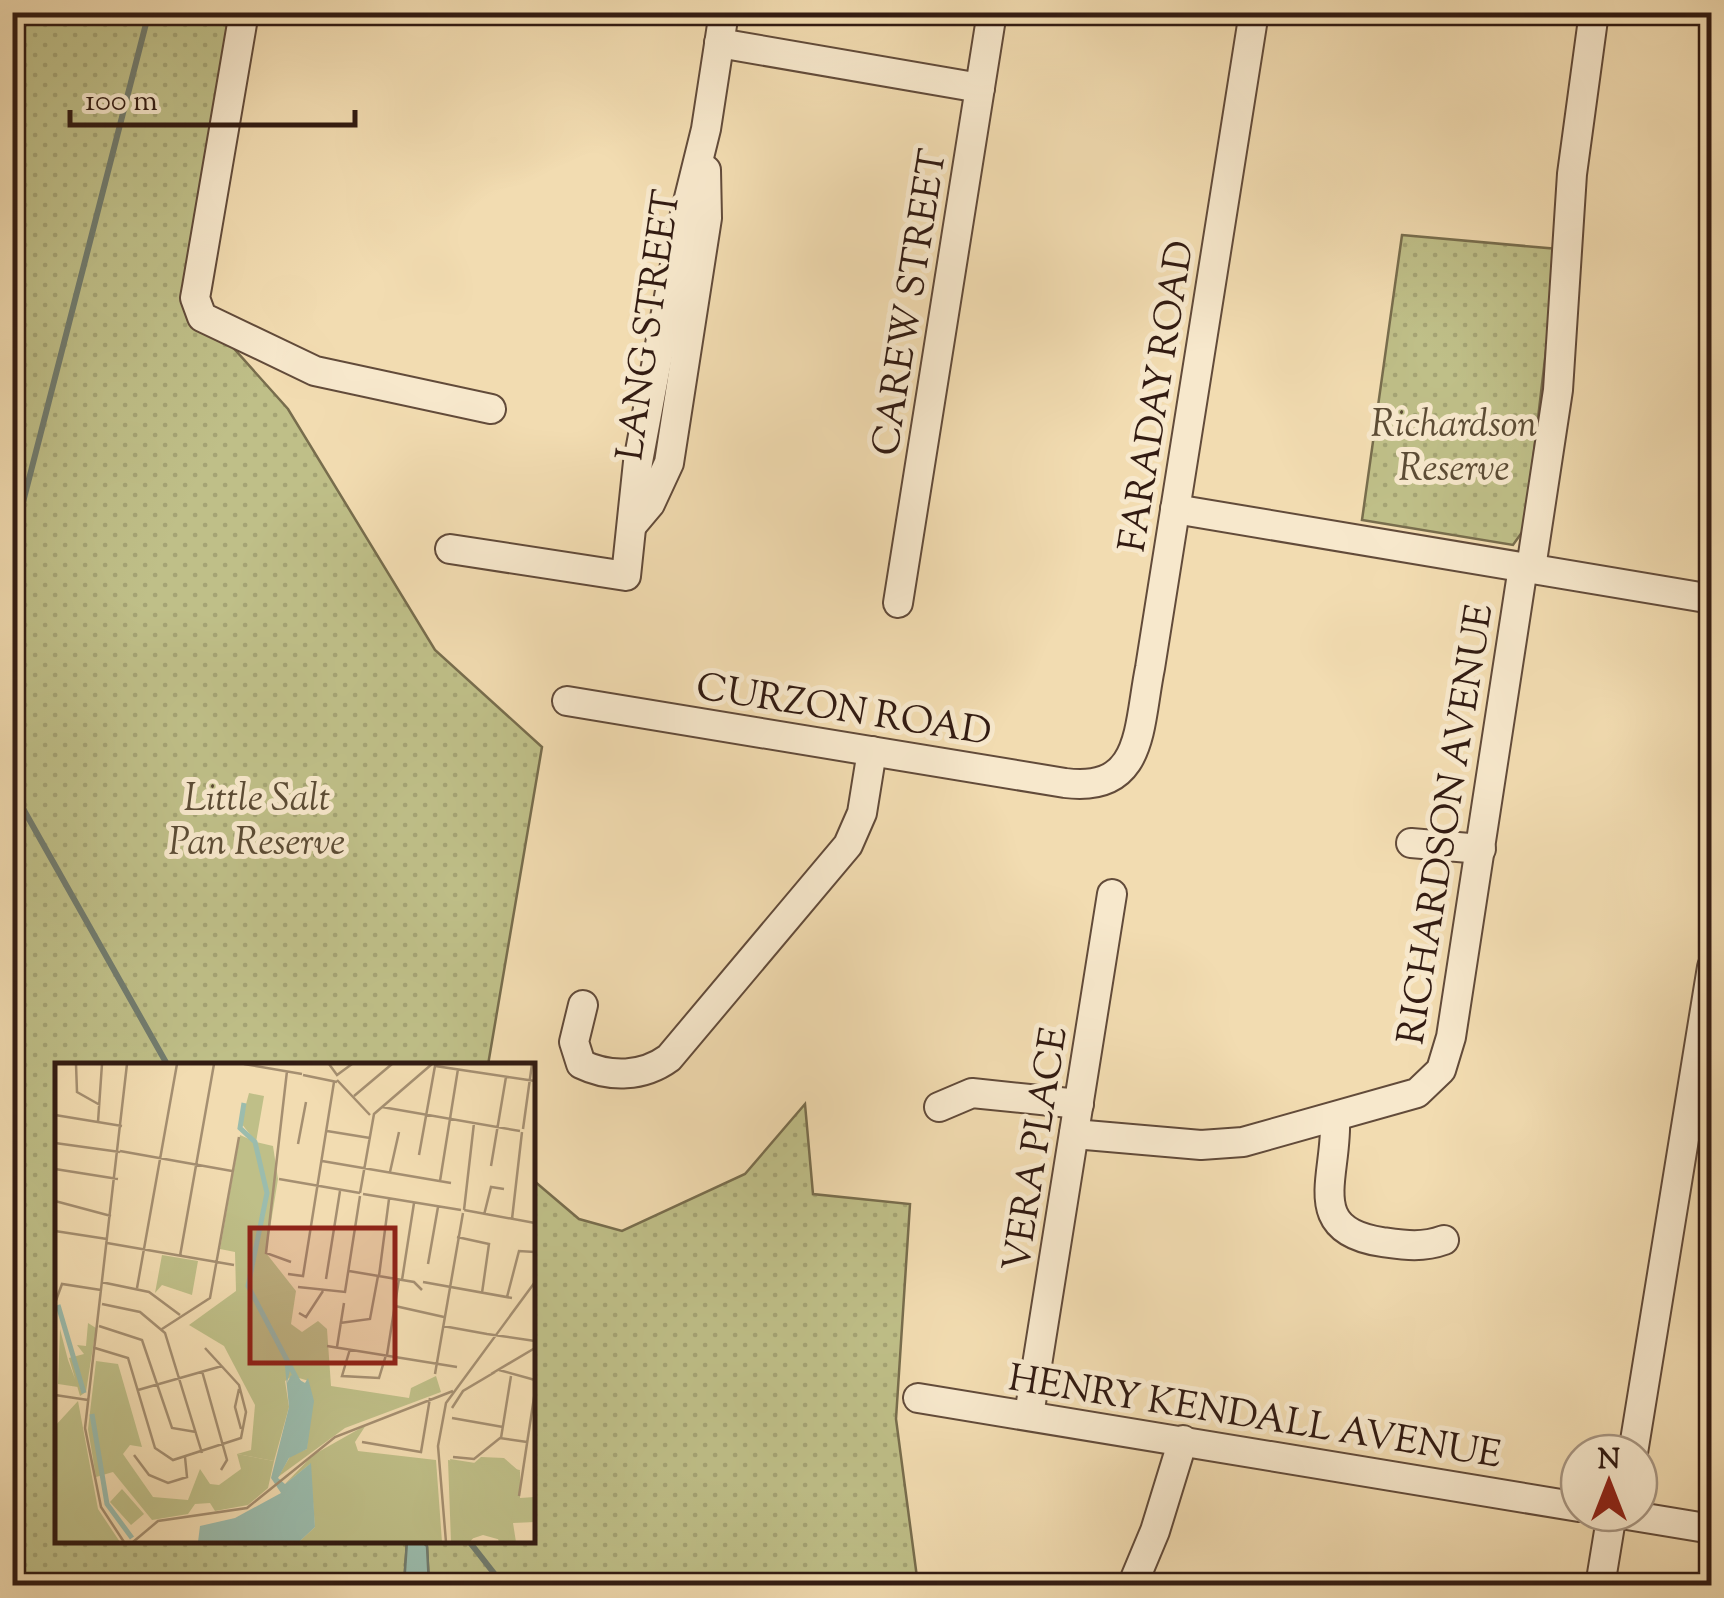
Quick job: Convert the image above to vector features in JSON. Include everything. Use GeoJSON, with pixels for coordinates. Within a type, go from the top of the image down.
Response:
{"type":"FeatureCollection","features":[{"type":"Feature","properties":{"kind":"street"},"geometry":{"type":"LineString","coordinates":[[244,12],[195,298],[210,324],[246,334],[325,374],[491,409]]}},
{"type":"Feature","properties":{"kind":"street","name":"LANG STREET"},"geometry":{"type":"LineString","coordinates":[[450,549],[626,576],[638,462],[706,129],[724,12]]}},
{"type":"Feature","properties":{"kind":"street","name":"CAREW STREET"},"geometry":{"type":"LineString","coordinates":[[898,603],[992,12]]}},
{"type":"Feature","properties":{"kind":"street","name":"FARADAY ROAD"},"geometry":{"type":"LineString","coordinates":[[1108,781],[1129,762],[1134,746],[1254,12]]}},
{"type":"Feature","properties":{"kind":"street","name":"RICHARDSON AVENUE"},"geometry":{"type":"LineString","coordinates":[[1074,1134],[1227,1146],[1417,1092],[1440,1070],[1451,1037],[1558,390],[1575,139],[1594,12]]}},
{"type":"Feature","properties":{"kind":"street"},"geometry":{"type":"LineString","coordinates":[[719,43],[980,88]]}},
{"type":"Feature","properties":{"kind":"street"},"geometry":{"type":"LineString","coordinates":[[1174,509],[1712,599]]}},
{"type":"Feature","properties":{"kind":"street","name":"CURZON ROAD"},"geometry":{"type":"LineString","coordinates":[[567,701],[1065,783],[1108,781]]}},
{"type":"Feature","properties":{"kind":"street"},"geometry":{"type":"LineString","coordinates":[[583,1006],[574,1042],[581,1064],[631,1074],[658,1067],[669,1058],[848,845],[862,813],[872,751]]}},
{"type":"Feature","properties":{"kind":"street"},"geometry":{"type":"LineString","coordinates":[[1411,842],[1480,849]]}},
{"type":"Feature","properties":{"kind":"street","name":"VERA PLACE"},"geometry":{"type":"LineString","coordinates":[[1029,1415],[1112,894]]}},
{"type":"Feature","properties":{"kind":"street"},"geometry":{"type":"LineString","coordinates":[[1637,1433],[1712,967]]}},
{"type":"Feature","properties":{"kind":"street"},"geometry":{"type":"LineString","coordinates":[[940,1107],[972,1092],[1079,1104]]}},
{"type":"Feature","properties":{"kind":"street"},"geometry":{"type":"LineString","coordinates":[[1335,1118],[1329,1204],[1336,1225],[1356,1237],[1411,1246],[1444,1240]]}},
{"type":"Feature","properties":{"kind":"street","name":"HENRY KENDALL AVENUE"},"geometry":{"type":"LineString","coordinates":[[918,1398],[1559,1504]]}},
{"type":"Feature","properties":{"kind":"street"},"geometry":{"type":"LineString","coordinates":[[1132,1586],[1183,1440]]}},
{"type":"Feature","properties":{"kind":"street"},"geometry":{"type":"LineString","coordinates":[[1659,1520],[1712,1529]]}},
{"type":"Feature","properties":{"kind":"street"},"geometry":{"type":"LineString","coordinates":[[1600,1586],[1614,1533]]}},
{"type":"Feature","properties":{"kind":"green space","name":"Little Salt Pan Reserve"},"geometry":{"type":"Polygon","coordinates":[[[12,13],[233,13],[186,295],[288,409],[435,650],[542,747],[488,1063],[55,1063],[55,1543],[407,1543],[404,1585],[13,1585],[12,13]]]}},
{"type":"Feature","properties":{"kind":"green space","name":"Richardson Reserve"},"geometry":{"type":"Polygon","coordinates":[[[1402,235],[1558,249],[1525,528],[1513,545],[1362,520],[1402,235]]]}},
{"type":"Feature","properties":{"kind":"green space"},"geometry":{"type":"Polygon","coordinates":[[[805,1104],[813,1194],[910,1204],[896,1419],[918,1585],[429,1585],[427,1547],[423,1543],[535,1543],[535,1182],[579,1219],[622,1231],[745,1174],[805,1104]]]}},
{"type":"Feature","properties":{"kind":"shaded area"},"geometry":{"type":"Polygon","coordinates":[[[407,1543],[423,1543],[427,1546],[429,1585],[404,1585],[407,1543]]]}},
{"type":"Feature","properties":{"kind":"waterway"},"geometry":{"type":"LineString","coordinates":[[12,545],[149,12]]}},
{"type":"Feature","properties":{"kind":"waterway"},"geometry":{"type":"LineString","coordinates":[[12,789],[166,1063]]}},
{"type":"Feature","properties":{"kind":"waterway"},"geometry":{"type":"LineString","coordinates":[[470,1543],[504,1586]]}}]}
